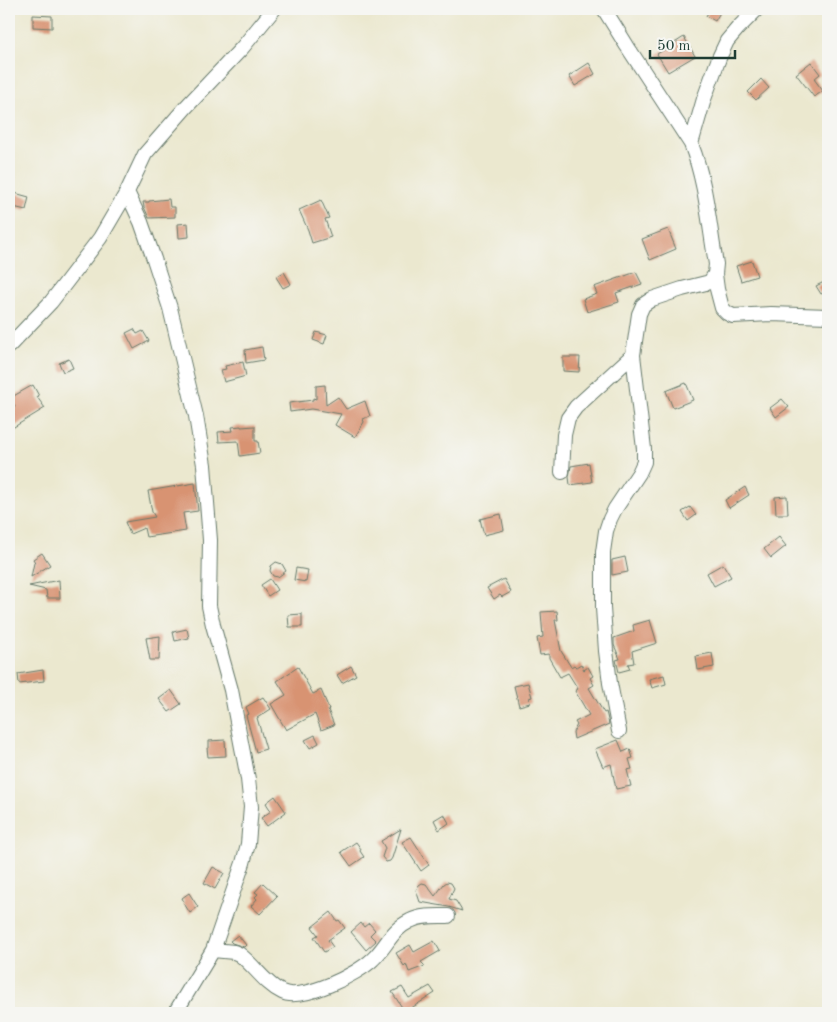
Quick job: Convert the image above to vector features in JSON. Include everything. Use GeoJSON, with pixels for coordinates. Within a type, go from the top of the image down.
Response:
{"type":"FeatureCollection","features":[{"type":"Feature","properties":{"kind":"street"},"geometry":{"type":"LineString","coordinates":[[9,346],[56,295],[100,238],[127,192],[146,154],[242,48],[274,9]]}},
{"type":"Feature","properties":{"kind":"street"},"geometry":{"type":"LineString","coordinates":[[604,9],[691,144],[706,200],[716,264],[717,289],[722,308],[733,316],[771,314],[828,316]]}},
{"type":"Feature","properties":{"kind":"street"},"geometry":{"type":"LineString","coordinates":[[691,144],[704,99],[719,58],[738,28],[758,9]]}},
{"type":"Feature","properties":{"kind":"street"},"geometry":{"type":"LineString","coordinates":[[127,192],[141,222],[170,308],[196,416],[204,465],[210,540],[209,606],[231,690],[252,807],[248,844],[243,863],[213,950],[176,1013]]}},
{"type":"Feature","properties":{"kind":"street"},"geometry":{"type":"LineString","coordinates":[[619,731],[606,651],[603,608],[603,552],[606,531],[612,514],[640,473],[644,462],[633,354],[639,314],[643,305],[652,299],[708,283],[715,274]]}},
{"type":"Feature","properties":{"kind":"street"},"geometry":{"type":"LineString","coordinates":[[562,472],[564,435],[568,418],[576,407],[633,354]]}},
{"type":"Feature","properties":{"kind":"street"},"geometry":{"type":"LineString","coordinates":[[213,950],[239,954],[271,985],[280,991],[288,995],[300,994],[322,988],[358,971],[375,958],[395,931],[410,921],[417,918],[448,916]]}},
{"type":"Feature","properties":{"kind":"building"},"geometry":{"type":"Polygon","coordinates":[[[710,9],[722,9],[715,21],[706,16],[710,9]]]}},
{"type":"Feature","properties":{"kind":"building"},"geometry":{"type":"Polygon","coordinates":[[[33,15],[52,16],[52,28],[33,27],[33,15]]]}},
{"type":"Feature","properties":{"kind":"building"},"geometry":{"type":"Polygon","coordinates":[[[684,37],[695,56],[668,72],[657,54],[684,37]]]}},
{"type":"Feature","properties":{"kind":"building"},"geometry":{"type":"Polygon","coordinates":[[[811,62],[820,74],[814,79],[823,91],[814,97],[796,74],[811,62]]]}},
{"type":"Feature","properties":{"kind":"building"},"geometry":{"type":"Polygon","coordinates":[[[589,63],[595,74],[575,86],[569,76],[589,63]]]}},
{"type":"Feature","properties":{"kind":"building"},"geometry":{"type":"Polygon","coordinates":[[[761,79],[769,88],[756,100],[748,92],[761,79]]]}},
{"type":"Feature","properties":{"kind":"building"},"geometry":{"type":"Polygon","coordinates":[[[11,192],[29,197],[26,210],[9,206],[11,192]]]}},
{"type":"Feature","properties":{"kind":"building"},"geometry":{"type":"Polygon","coordinates":[[[169,199],[170,207],[175,207],[175,217],[149,218],[143,202],[169,199]]]}},
{"type":"Feature","properties":{"kind":"building"},"geometry":{"type":"Polygon","coordinates":[[[321,200],[329,218],[325,219],[331,237],[312,243],[299,210],[321,200]]]}},
{"type":"Feature","properties":{"kind":"building"},"geometry":{"type":"Polygon","coordinates":[[[188,223],[189,237],[179,238],[178,224],[188,223]]]}},
{"type":"Feature","properties":{"kind":"building"},"geometry":{"type":"Polygon","coordinates":[[[668,229],[676,249],[650,260],[642,239],[668,229]]]}},
{"type":"Feature","properties":{"kind":"building"},"geometry":{"type":"Polygon","coordinates":[[[752,261],[757,276],[741,281],[736,266],[752,261]]]}},
{"type":"Feature","properties":{"kind":"building"},"geometry":{"type":"Polygon","coordinates":[[[284,272],[291,284],[283,288],[276,277],[284,272]]]}},
{"type":"Feature","properties":{"kind":"building"},"geometry":{"type":"Polygon","coordinates":[[[636,272],[642,284],[616,293],[619,302],[587,312],[583,299],[597,294],[594,287],[636,272]]]}},
{"type":"Feature","properties":{"kind":"building"},"geometry":{"type":"Polygon","coordinates":[[[828,280],[828,291],[821,294],[816,286],[828,280]]]}},
{"type":"Feature","properties":{"kind":"building"},"geometry":{"type":"Polygon","coordinates":[[[134,329],[137,334],[143,331],[149,341],[134,349],[126,333],[134,329]]]}},
{"type":"Feature","properties":{"kind":"building"},"geometry":{"type":"Polygon","coordinates":[[[316,332],[327,335],[324,344],[313,340],[316,332]]]}},
{"type":"Feature","properties":{"kind":"building"},"geometry":{"type":"Polygon","coordinates":[[[262,347],[264,360],[246,363],[245,350],[262,347]]]}},
{"type":"Feature","properties":{"kind":"building"},"geometry":{"type":"Polygon","coordinates":[[[563,357],[580,357],[579,372],[563,371],[563,357]]]}},
{"type":"Feature","properties":{"kind":"building"},"geometry":{"type":"Polygon","coordinates":[[[69,359],[73,368],[63,372],[59,363],[69,359]]]}},
{"type":"Feature","properties":{"kind":"building"},"geometry":{"type":"Polygon","coordinates":[[[243,362],[246,376],[224,382],[221,370],[226,369],[225,366],[243,362]]]}},
{"type":"Feature","properties":{"kind":"building"},"geometry":{"type":"Polygon","coordinates":[[[686,383],[693,400],[673,408],[666,391],[686,383]]]}},
{"type":"Feature","properties":{"kind":"building"},"geometry":{"type":"Polygon","coordinates":[[[33,385],[39,396],[37,397],[45,408],[9,430],[9,409],[15,406],[10,398],[33,385]]]}},
{"type":"Feature","properties":{"kind":"building"},"geometry":{"type":"Polygon","coordinates":[[[325,385],[326,405],[338,397],[346,409],[365,401],[370,416],[363,419],[364,422],[355,437],[335,425],[341,414],[311,409],[290,412],[289,403],[316,399],[316,386],[325,385]]]}},
{"type":"Feature","properties":{"kind":"building"},"geometry":{"type":"Polygon","coordinates":[[[782,399],[789,407],[776,417],[770,408],[782,399]]]}},
{"type":"Feature","properties":{"kind":"building"},"geometry":{"type":"Polygon","coordinates":[[[255,426],[255,441],[258,441],[260,453],[240,456],[238,441],[219,442],[218,432],[233,431],[232,427],[255,426]]]}},
{"type":"Feature","properties":{"kind":"building"},"geometry":{"type":"Polygon","coordinates":[[[589,463],[592,482],[570,485],[571,466],[589,463]]]}},
{"type":"Feature","properties":{"kind":"building"},"geometry":{"type":"Polygon","coordinates":[[[195,483],[198,511],[183,513],[186,531],[146,537],[144,528],[130,534],[125,522],[155,517],[152,512],[148,491],[195,483]]]}},
{"type":"Feature","properties":{"kind":"building"},"geometry":{"type":"Polygon","coordinates":[[[745,487],[749,495],[729,508],[725,500],[745,487]]]}},
{"type":"Feature","properties":{"kind":"building"},"geometry":{"type":"Polygon","coordinates":[[[787,496],[788,514],[776,514],[775,497],[787,496]]]}},
{"type":"Feature","properties":{"kind":"building"},"geometry":{"type":"Polygon","coordinates":[[[690,507],[696,515],[688,521],[682,512],[690,507]]]}},
{"type":"Feature","properties":{"kind":"building"},"geometry":{"type":"Polygon","coordinates":[[[501,514],[504,530],[484,535],[480,519],[501,514]]]}},
{"type":"Feature","properties":{"kind":"building"},"geometry":{"type":"Polygon","coordinates":[[[779,537],[786,546],[771,558],[764,549],[779,537]]]}},
{"type":"Feature","properties":{"kind":"building"},"geometry":{"type":"Polygon","coordinates":[[[42,553],[50,565],[31,577],[35,562],[33,559],[42,553]]]}},
{"type":"Feature","properties":{"kind":"building"},"geometry":{"type":"Polygon","coordinates":[[[625,557],[628,572],[612,575],[612,560],[625,557]]]}},
{"type":"Feature","properties":{"kind":"building"},"geometry":{"type":"Polygon","coordinates":[[[276,562],[282,564],[286,571],[278,577],[273,576],[270,571],[271,566],[276,562]]]}},
{"type":"Feature","properties":{"kind":"building"},"geometry":{"type":"Polygon","coordinates":[[[723,564],[731,577],[714,586],[707,573],[723,564]]]}},
{"type":"Feature","properties":{"kind":"building"},"geometry":{"type":"Polygon","coordinates":[[[296,568],[308,570],[306,582],[294,580],[296,568]]]}},
{"type":"Feature","properties":{"kind":"building"},"geometry":{"type":"Polygon","coordinates":[[[270,579],[277,590],[268,596],[261,585],[270,579]]]}},
{"type":"Feature","properties":{"kind":"building"},"geometry":{"type":"Polygon","coordinates":[[[504,579],[511,592],[494,599],[487,588],[504,579]]]}},
{"type":"Feature","properties":{"kind":"building"},"geometry":{"type":"Polygon","coordinates":[[[59,580],[60,598],[47,598],[46,590],[29,586],[59,580]]]}},
{"type":"Feature","properties":{"kind":"building"},"geometry":{"type":"Polygon","coordinates":[[[557,611],[558,620],[555,620],[561,651],[571,667],[581,664],[584,670],[588,667],[593,676],[590,678],[594,685],[589,688],[604,713],[606,712],[609,724],[574,739],[573,732],[577,725],[575,722],[589,715],[575,691],[578,689],[568,673],[560,677],[549,658],[549,654],[540,655],[537,638],[543,637],[541,612],[557,611]]]}},
{"type":"Feature","properties":{"kind":"building"},"geometry":{"type":"Polygon","coordinates":[[[302,614],[302,627],[289,627],[288,615],[302,614]]]}},
{"type":"Feature","properties":{"kind":"building"},"geometry":{"type":"Polygon","coordinates":[[[650,620],[657,643],[632,651],[634,663],[628,664],[630,669],[619,672],[616,660],[620,659],[614,645],[614,638],[634,631],[633,625],[650,620]]]}},
{"type":"Feature","properties":{"kind":"building"},"geometry":{"type":"Polygon","coordinates":[[[187,629],[189,638],[175,641],[173,632],[187,629]]]}},
{"type":"Feature","properties":{"kind":"building"},"geometry":{"type":"Polygon","coordinates":[[[160,636],[159,660],[150,660],[146,638],[160,636]]]}},
{"type":"Feature","properties":{"kind":"building"},"geometry":{"type":"Polygon","coordinates":[[[712,653],[714,667],[698,670],[696,656],[712,653]]]}},
{"type":"Feature","properties":{"kind":"building"},"geometry":{"type":"Polygon","coordinates":[[[351,666],[356,675],[342,683],[337,675],[351,666]]]}},
{"type":"Feature","properties":{"kind":"building"},"geometry":{"type":"Polygon","coordinates":[[[298,667],[313,694],[321,690],[334,725],[321,730],[315,714],[286,730],[271,704],[286,695],[277,681],[298,667]]]}},
{"type":"Feature","properties":{"kind":"building"},"geometry":{"type":"Polygon","coordinates":[[[43,670],[44,681],[19,684],[18,674],[43,670]]]}},
{"type":"Feature","properties":{"kind":"building"},"geometry":{"type":"Polygon","coordinates":[[[664,675],[666,684],[652,688],[649,679],[664,675]]]}},
{"type":"Feature","properties":{"kind":"building"},"geometry":{"type":"Polygon","coordinates":[[[528,683],[532,697],[529,698],[530,703],[519,706],[514,686],[528,683]]]}},
{"type":"Feature","properties":{"kind":"building"},"geometry":{"type":"Polygon","coordinates":[[[171,690],[181,704],[169,712],[159,699],[171,690]]]}},
{"type":"Feature","properties":{"kind":"building"},"geometry":{"type":"Polygon","coordinates":[[[263,697],[271,709],[257,718],[266,749],[256,752],[246,715],[249,714],[246,707],[263,697]]]}},
{"type":"Feature","properties":{"kind":"building"},"geometry":{"type":"Polygon","coordinates":[[[315,735],[319,743],[310,748],[305,740],[315,735]]]}},
{"type":"Feature","properties":{"kind":"building"},"geometry":{"type":"Polygon","coordinates":[[[225,740],[226,756],[208,757],[207,748],[209,748],[209,741],[225,740]]]}},
{"type":"Feature","properties":{"kind":"building"},"geometry":{"type":"Polygon","coordinates":[[[618,740],[623,752],[630,749],[633,758],[629,759],[632,769],[627,770],[631,786],[616,789],[611,764],[603,767],[595,749],[618,740]]]}},
{"type":"Feature","properties":{"kind":"building"},"geometry":{"type":"Polygon","coordinates":[[[275,796],[286,812],[267,826],[261,818],[271,811],[266,803],[275,796]]]}},
{"type":"Feature","properties":{"kind":"building"},"geometry":{"type":"Polygon","coordinates":[[[444,814],[449,823],[439,830],[434,820],[444,814]]]}},
{"type":"Feature","properties":{"kind":"building"},"geometry":{"type":"Polygon","coordinates":[[[401,829],[392,858],[386,862],[382,857],[385,848],[381,841],[401,829]]]}},
{"type":"Feature","properties":{"kind":"building"},"geometry":{"type":"Polygon","coordinates":[[[411,837],[429,865],[421,871],[402,842],[411,837]]]}},
{"type":"Feature","properties":{"kind":"building"},"geometry":{"type":"Polygon","coordinates":[[[356,842],[364,857],[351,866],[341,852],[356,842]]]}},
{"type":"Feature","properties":{"kind":"building"},"geometry":{"type":"Polygon","coordinates":[[[213,867],[224,873],[215,889],[204,883],[213,867]]]}},
{"type":"Feature","properties":{"kind":"building"},"geometry":{"type":"Polygon","coordinates":[[[447,882],[451,883],[454,888],[449,899],[456,901],[462,911],[420,902],[416,890],[419,885],[422,883],[426,884],[435,896],[447,882]]]}},
{"type":"Feature","properties":{"kind":"building"},"geometry":{"type":"Polygon","coordinates":[[[263,883],[277,896],[260,914],[251,906],[257,899],[255,897],[258,894],[255,892],[263,883]]]}},
{"type":"Feature","properties":{"kind":"building"},"geometry":{"type":"Polygon","coordinates":[[[189,893],[198,907],[190,913],[182,898],[189,893]]]}},
{"type":"Feature","properties":{"kind":"building"},"geometry":{"type":"Polygon","coordinates":[[[331,912],[345,928],[328,940],[333,947],[324,952],[314,937],[318,935],[312,927],[331,912]]]}},
{"type":"Feature","properties":{"kind":"building"},"geometry":{"type":"Polygon","coordinates":[[[361,923],[364,927],[369,923],[375,930],[370,935],[376,941],[366,950],[351,932],[361,923]]]}},
{"type":"Feature","properties":{"kind":"building"},"geometry":{"type":"Polygon","coordinates":[[[238,935],[246,945],[244,947],[230,941],[238,935]]]}},
{"type":"Feature","properties":{"kind":"building"},"geometry":{"type":"Polygon","coordinates":[[[434,941],[440,951],[421,962],[425,966],[409,972],[406,964],[404,966],[396,953],[410,945],[414,952],[434,941]]]}},
{"type":"Feature","properties":{"kind":"building"},"geometry":{"type":"Polygon","coordinates":[[[430,986],[435,993],[405,1012],[392,992],[402,987],[409,998],[430,986]]]}}]}
